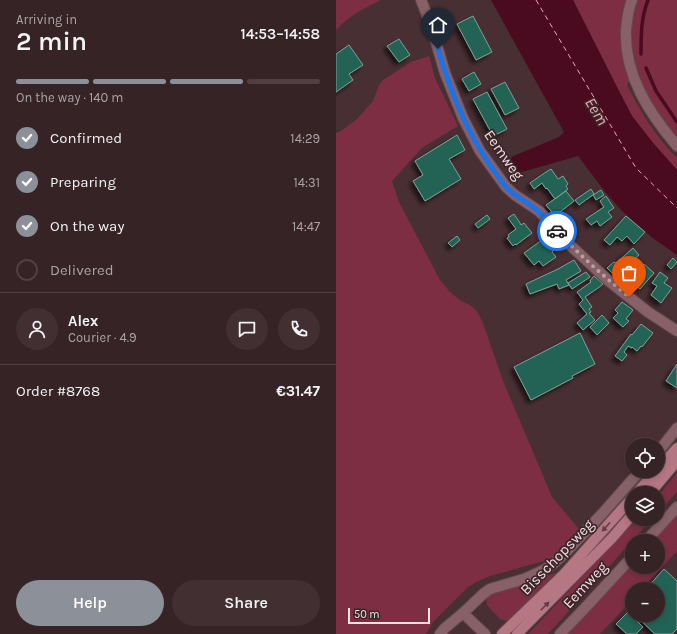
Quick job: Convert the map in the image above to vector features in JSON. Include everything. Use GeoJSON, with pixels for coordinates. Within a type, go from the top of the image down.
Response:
{"type":"FeatureCollection","features":[{"type":"Feature","properties":{"kind":"main road"},"geometry":{"type":"LineString","coordinates":[[665,461],[677,448]]}},
{"type":"Feature","properties":{"kind":"main road"},"geometry":{"type":"LineString","coordinates":[[656,486],[677,461]]}},
{"type":"Feature","properties":{"kind":"main road"},"geometry":{"type":"LineString","coordinates":[[642,486],[650,478]]}},
{"type":"Feature","properties":{"kind":"main road","name":"Bisschopsweg"},"geometry":{"type":"LineString","coordinates":[[502,634],[564,574],[625,506]]}},
{"type":"Feature","properties":{"kind":"main road","name":"Bisschopsweg"},"geometry":{"type":"LineString","coordinates":[[518,634],[625,523]]}},
{"type":"Feature","properties":{"kind":"street","name":"Eemweg"},"geometry":{"type":"LineString","coordinates":[[421,0],[431,25],[445,73],[463,118],[480,151],[506,187],[539,211],[572,247],[610,282],[648,312],[677,331]]}},
{"type":"Feature","properties":{"kind":"street"},"geometry":{"type":"LineString","coordinates":[[632,0],[627,19],[626,39],[627,55],[632,73],[639,91],[664,130],[677,146]]}},
{"type":"Feature","properties":{"kind":"street"},"geometry":{"type":"LineString","coordinates":[[665,443],[677,428]]}},
{"type":"Feature","properties":{"kind":"street"},"geometry":{"type":"LineString","coordinates":[[440,634],[490,589],[524,579],[544,570],[554,563],[602,514],[634,478]]}},
{"type":"Feature","properties":{"kind":"street"},"geometry":{"type":"LineString","coordinates":[[652,534],[677,507]]}},
{"type":"Feature","properties":{"kind":"street","name":"Eemweg"},"geometry":{"type":"LineString","coordinates":[[560,634],[625,565]]}},
{"type":"Feature","properties":{"kind":"street"},"geometry":{"type":"LineString","coordinates":[[463,613],[485,634]]}},
{"type":"Feature","properties":{"kind":"shaded area"},"geometry":{"type":"Polygon","coordinates":[[[336,0],[381,0],[352,16],[336,30],[336,0]]]}},
{"type":"Feature","properties":{"kind":"shaded area"},"geometry":{"type":"Polygon","coordinates":[[[573,0],[628,0],[622,39],[624,65],[629,81],[627,85],[649,123],[669,150],[677,158],[677,170],[632,116],[573,0]]]}},
{"type":"Feature","properties":{"kind":"shaded area"},"geometry":{"type":"Polygon","coordinates":[[[638,0],[677,0],[677,139],[652,104],[634,61],[631,30],[633,15],[638,0]]]}},
{"type":"Feature","properties":{"kind":"shaded area"},"geometry":{"type":"Polygon","coordinates":[[[429,56],[435,78],[458,126],[422,148],[392,181],[399,202],[440,280],[451,293],[477,311],[483,323],[503,381],[552,497],[579,529],[551,559],[490,576],[467,588],[433,622],[426,634],[336,634],[336,133],[357,119],[373,101],[379,85],[383,80],[411,62],[429,56]]]}},
{"type":"Feature","properties":{"kind":"shaded area"},"geometry":{"type":"Polygon","coordinates":[[[677,473],[677,492],[665,505],[665,488],[677,473]]]}},
{"type":"Feature","properties":{"kind":"shaded area"},"geometry":{"type":"Polygon","coordinates":[[[677,508],[677,551],[665,564],[665,534],[653,534],[661,526],[665,526],[665,521],[677,508]]]}},
{"type":"Feature","properties":{"kind":"shaded area"},"geometry":{"type":"Polygon","coordinates":[[[630,526],[646,526],[638,534],[625,534],[625,549],[548,634],[528,634],[630,526]]]}},
{"type":"Feature","properties":{"kind":"shaded area"},"geometry":{"type":"Polygon","coordinates":[[[625,566],[625,574],[656,574],[648,582],[625,582],[625,607],[600,634],[563,634],[625,566]]]}},
{"type":"Feature","properties":{"kind":"shaded area"},"geometry":{"type":"Polygon","coordinates":[[[556,573],[509,622],[500,619],[487,605],[486,599],[488,594],[503,588],[556,573]]]}},
{"type":"Feature","properties":{"kind":"water","name":"Eem"},"geometry":{"type":"Polygon","coordinates":[[[491,0],[573,0],[632,116],[677,170],[677,255],[654,239],[623,212],[606,193],[578,156],[515,174],[511,157],[559,137],[564,132],[491,0]]]}},
{"type":"Feature","properties":{"kind":"building"},"geometry":{"type":"Polygon","coordinates":[[[473,16],[492,52],[476,60],[457,24],[473,16]]]}},
{"type":"Feature","properties":{"kind":"building"},"geometry":{"type":"Polygon","coordinates":[[[399,39],[410,55],[399,62],[387,46],[399,39]]]}},
{"type":"Feature","properties":{"kind":"building"},"geometry":{"type":"Polygon","coordinates":[[[349,45],[363,65],[349,74],[353,80],[336,92],[336,54],[349,45]]]}},
{"type":"Feature","properties":{"kind":"building"},"geometry":{"type":"Polygon","coordinates":[[[474,72],[481,84],[469,91],[462,79],[474,72]]]}},
{"type":"Feature","properties":{"kind":"building"},"geometry":{"type":"Polygon","coordinates":[[[505,82],[519,108],[505,115],[491,89],[505,82]]]}},
{"type":"Feature","properties":{"kind":"building"},"geometry":{"type":"Polygon","coordinates":[[[487,92],[507,129],[493,136],[473,99],[487,92]]]}},
{"type":"Feature","properties":{"kind":"building"},"geometry":{"type":"Polygon","coordinates":[[[457,135],[465,150],[449,159],[461,179],[425,201],[413,181],[423,175],[415,161],[457,135]]]}},
{"type":"Feature","properties":{"kind":"building"},"geometry":{"type":"Polygon","coordinates":[[[551,169],[558,179],[563,176],[568,184],[566,186],[568,189],[555,199],[542,183],[534,189],[530,183],[551,169]]]}},
{"type":"Feature","properties":{"kind":"building"},"geometry":{"type":"Polygon","coordinates":[[[591,189],[594,194],[579,205],[575,200],[591,189]]]}},
{"type":"Feature","properties":{"kind":"building"},"geometry":{"type":"Polygon","coordinates":[[[601,190],[604,195],[596,200],[593,195],[601,190]]]}},
{"type":"Feature","properties":{"kind":"building"},"geometry":{"type":"Polygon","coordinates":[[[566,191],[574,201],[555,216],[546,205],[566,191]]]}},
{"type":"Feature","properties":{"kind":"building"},"geometry":{"type":"Polygon","coordinates":[[[606,196],[614,208],[608,212],[612,217],[600,226],[597,221],[591,225],[586,219],[604,207],[600,201],[606,196]]]}},
{"type":"Feature","properties":{"kind":"building"},"geometry":{"type":"Polygon","coordinates":[[[514,214],[521,225],[524,223],[532,233],[513,246],[507,238],[509,237],[508,235],[516,229],[508,218],[514,214]]]}},
{"type":"Feature","properties":{"kind":"building"},"geometry":{"type":"Polygon","coordinates":[[[487,215],[490,219],[478,228],[475,224],[487,215]]]}},
{"type":"Feature","properties":{"kind":"building"},"geometry":{"type":"Polygon","coordinates":[[[626,216],[645,232],[634,244],[627,236],[622,241],[617,237],[610,245],[604,240],[626,216]]]}},
{"type":"Feature","properties":{"kind":"building"},"geometry":{"type":"Polygon","coordinates":[[[549,235],[558,247],[552,252],[556,257],[543,266],[539,261],[534,265],[524,253],[549,235]]]}},
{"type":"Feature","properties":{"kind":"building"},"geometry":{"type":"Polygon","coordinates":[[[457,236],[460,240],[452,247],[448,243],[457,236]]]}},
{"type":"Feature","properties":{"kind":"building"},"geometry":{"type":"Polygon","coordinates":[[[633,248],[639,255],[615,276],[607,268],[614,262],[616,263],[633,248]]]}},
{"type":"Feature","properties":{"kind":"building"},"geometry":{"type":"Polygon","coordinates":[[[673,258],[677,262],[671,269],[667,265],[673,258]]]}},
{"type":"Feature","properties":{"kind":"building"},"geometry":{"type":"Polygon","coordinates":[[[574,260],[581,271],[566,280],[569,285],[559,289],[557,284],[530,294],[526,284],[574,260]]]}},
{"type":"Feature","properties":{"kind":"building"},"geometry":{"type":"Polygon","coordinates":[[[633,262],[640,268],[644,264],[654,273],[640,289],[630,280],[633,276],[626,271],[633,262]]]}},
{"type":"Feature","properties":{"kind":"building"},"geometry":{"type":"Polygon","coordinates":[[[586,272],[590,277],[572,289],[568,283],[586,272]]]}},
{"type":"Feature","properties":{"kind":"building"},"geometry":{"type":"Polygon","coordinates":[[[660,272],[668,278],[664,283],[672,288],[661,303],[651,295],[657,286],[652,283],[660,272]]]}},
{"type":"Feature","properties":{"kind":"building"},"geometry":{"type":"Polygon","coordinates":[[[594,276],[603,284],[585,297],[592,307],[589,309],[591,312],[589,313],[595,320],[583,330],[577,323],[587,314],[579,304],[583,300],[577,292],[591,282],[590,281],[594,276]]]}},
{"type":"Feature","properties":{"kind":"building"},"geometry":{"type":"Polygon","coordinates":[[[622,302],[633,310],[626,319],[629,321],[623,327],[613,318],[618,313],[615,310],[622,302]]]}},
{"type":"Feature","properties":{"kind":"building"},"geometry":{"type":"Polygon","coordinates":[[[602,315],[609,323],[597,335],[590,327],[602,315]]]}},
{"type":"Feature","properties":{"kind":"building"},"geometry":{"type":"Polygon","coordinates":[[[641,324],[653,333],[637,351],[628,346],[624,352],[627,355],[622,361],[615,356],[631,334],[632,335],[641,324]]]}},
{"type":"Feature","properties":{"kind":"building"},"geometry":{"type":"Polygon","coordinates":[[[580,333],[595,364],[572,376],[573,378],[531,400],[514,367],[580,333]]]}},
{"type":"Feature","properties":{"kind":"building"},"geometry":{"type":"Polygon","coordinates":[[[677,364],[677,388],[666,381],[677,364]]]}},
{"type":"Feature","properties":{"kind":"building"},"geometry":{"type":"Polygon","coordinates":[[[665,570],[677,581],[677,629],[672,634],[655,634],[642,622],[665,622],[665,582],[652,582],[660,574],[665,574],[665,570]]]}},
{"type":"Feature","properties":{"kind":"building"},"geometry":{"type":"Polygon","coordinates":[[[625,615],[625,622],[638,622],[643,627],[636,634],[627,634],[616,624],[625,615]]]}},
{"type":"Feature","properties":{"kind":"waterway"},"geometry":{"type":"LineString","coordinates":[[641,54],[641,33],[648,0]]}},
{"type":"Feature","properties":{"kind":"waterway"},"geometry":{"type":"LineString","coordinates":[[646,68],[656,91],[677,122]]}},
{"type":"Feature","properties":{"kind":"ferry route"},"geometry":{"type":"LineString","coordinates":[[536,0],[636,168],[677,208]]}},
{"type":"Feature","properties":{"kind":"way so far"},"geometry":{"type":"LineString","coordinates":[[557,231],[610,282],[629,297]]}},
{"type":"Feature","properties":{"kind":"route"},"geometry":{"type":"LineString","coordinates":[[438,49],[445,73],[463,118],[480,151],[506,187],[539,211],[557,231]]}}]}
